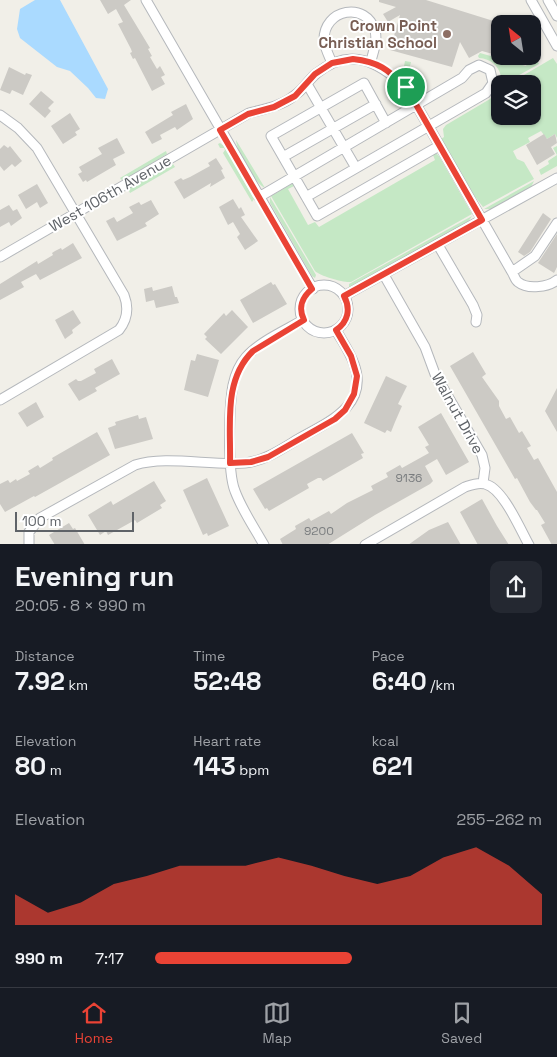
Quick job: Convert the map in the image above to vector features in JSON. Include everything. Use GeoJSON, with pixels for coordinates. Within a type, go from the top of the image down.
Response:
{"type":"FeatureCollection","features":[{"type":"Feature","properties":{"kind":"street"},"geometry":{"type":"LineString","coordinates":[[146,0],[312,289]]}},
{"type":"Feature","properties":{"kind":"street"},"geometry":{"type":"LineString","coordinates":[[531,0],[557,46]]}},
{"type":"Feature","properties":{"kind":"street"},"geometry":{"type":"LineString","coordinates":[[548,0],[557,16]]}},
{"type":"Feature","properties":{"kind":"street"},"geometry":{"type":"LineString","coordinates":[[371,61],[376,38],[375,29],[369,19],[361,14],[350,12],[344,12],[332,19],[326,26],[324,44],[332,63],[353,59],[371,61],[388,71],[406,87],[517,282],[526,287],[551,285],[557,280]]}},
{"type":"Feature","properties":{"kind":"street","name":"West 106th Avenue"},"geometry":{"type":"LineString","coordinates":[[0,257],[248,114],[274,107],[295,96],[315,74],[332,63]]}},
{"type":"Feature","properties":{"kind":"street"},"geometry":{"type":"LineString","coordinates":[[258,197],[462,78],[469,70],[480,65],[490,70],[493,83],[486,93],[306,197]]}},
{"type":"Feature","properties":{"kind":"street"},"geometry":{"type":"LineString","coordinates":[[386,123],[364,83],[271,136],[316,216],[439,146]]}},
{"type":"Feature","properties":{"kind":"street"},"geometry":{"type":"LineString","coordinates":[[307,84],[356,168]]}},
{"type":"Feature","properties":{"kind":"street"},"geometry":{"type":"LineString","coordinates":[[283,156],[376,104]]}},
{"type":"Feature","properties":{"kind":"street"},"geometry":{"type":"LineString","coordinates":[[0,115],[18,128],[37,148],[127,302],[127,314],[124,325],[119,330],[0,400]]}},
{"type":"Feature","properties":{"kind":"street"},"geometry":{"type":"LineString","coordinates":[[344,296],[557,178]]}},
{"type":"Feature","properties":{"kind":"street"},"geometry":{"type":"LineString","coordinates":[[512,272],[535,256],[557,223]]}},
{"type":"Feature","properties":{"kind":"street"},"geometry":{"type":"LineString","coordinates":[[438,245],[473,305],[476,322]]}},
{"type":"Feature","properties":{"kind":"street","name":"Walnut Drive"},"geometry":{"type":"LineString","coordinates":[[384,275],[425,347],[435,374],[482,455],[485,468],[483,484]]}},
{"type":"Feature","properties":{"kind":"street"},"geometry":{"type":"LineString","coordinates":[[330,286],[344,296],[348,306],[348,315],[343,324],[336,330],[327,333],[309,328],[301,312],[302,303],[312,289],[330,286]]}},
{"type":"Feature","properties":{"kind":"street"},"geometry":{"type":"LineString","coordinates":[[264,544],[234,490],[231,479],[231,399],[233,384],[238,370],[246,357],[304,320]]}},
{"type":"Feature","properties":{"kind":"street"},"geometry":{"type":"LineString","coordinates":[[29,544],[30,532],[40,518],[135,465],[149,461],[251,462],[268,457],[335,419],[345,410],[354,394],[357,376],[351,356],[336,330]]}},
{"type":"Feature","properties":{"kind":"street"},"geometry":{"type":"LineString","coordinates":[[365,544],[465,487],[483,484],[490,486],[500,494],[529,544]]}},
{"type":"Feature","properties":{"kind":"green space"},"geometry":{"type":"Polygon","coordinates":[[[480,53],[491,56],[491,62],[479,58],[480,53]]]}},
{"type":"Feature","properties":{"kind":"green space"},"geometry":{"type":"Polygon","coordinates":[[[553,58],[557,64],[557,138],[555,134],[547,139],[541,131],[528,138],[530,142],[513,151],[517,159],[524,162],[534,179],[483,207],[473,194],[441,139],[444,137],[443,129],[446,125],[491,98],[491,125],[541,125],[541,75],[524,75],[553,58]]]}},
{"type":"Feature","properties":{"kind":"green space"},"geometry":{"type":"Polygon","coordinates":[[[405,61],[411,62],[409,70],[421,74],[415,86],[403,71],[405,61]]]}},
{"type":"Feature","properties":{"kind":"green space"},"geometry":{"type":"Polygon","coordinates":[[[495,65],[537,65],[519,75],[501,75],[495,65]]]}},
{"type":"Feature","properties":{"kind":"green space"},"geometry":{"type":"Polygon","coordinates":[[[236,140],[265,188],[256,180],[247,166],[239,151],[236,140]]]}},
{"type":"Feature","properties":{"kind":"green space"},"geometry":{"type":"Polygon","coordinates":[[[220,143],[224,146],[254,199],[252,202],[223,153],[224,148],[220,148],[218,144],[220,143]]]}},
{"type":"Feature","properties":{"kind":"green space"},"geometry":{"type":"Polygon","coordinates":[[[557,146],[557,155],[553,148],[557,146]]]}},
{"type":"Feature","properties":{"kind":"green space"},"geometry":{"type":"Polygon","coordinates":[[[166,151],[167,154],[123,181],[120,178],[166,151]]]}},
{"type":"Feature","properties":{"kind":"green space"},"geometry":{"type":"Polygon","coordinates":[[[436,153],[472,214],[351,282],[332,279],[315,271],[271,196],[293,183],[294,186],[288,189],[308,225],[315,222],[319,227],[435,160],[433,155],[436,153]]]}},
{"type":"Feature","properties":{"kind":"green space"},"geometry":{"type":"Polygon","coordinates":[[[557,155],[557,166],[541,175],[539,170],[549,164],[548,161],[557,155]]]}},
{"type":"Feature","properties":{"kind":"green space"},"geometry":{"type":"Polygon","coordinates":[[[173,164],[175,167],[130,193],[128,189],[173,164]]]}},
{"type":"Feature","properties":{"kind":"green space"},"geometry":{"type":"Polygon","coordinates":[[[534,181],[531,187],[492,209],[484,209],[534,181]]]}},
{"type":"Feature","properties":{"kind":"green space"},"geometry":{"type":"Polygon","coordinates":[[[270,197],[316,275],[315,278],[312,276],[270,203],[270,197]]]}},
{"type":"Feature","properties":{"kind":"green space"},"geometry":{"type":"Polygon","coordinates":[[[472,216],[468,222],[349,288],[349,284],[472,216]]]}},
{"type":"Feature","properties":{"kind":"water"},"geometry":{"type":"Polygon","coordinates":[[[35,0],[60,0],[108,89],[105,99],[96,98],[70,71],[57,67],[20,38],[17,29],[20,9],[35,0]]]}},
{"type":"Feature","properties":{"kind":"building"},"geometry":{"type":"Polygon","coordinates":[[[100,0],[131,0],[124,5],[150,48],[148,49],[152,56],[150,57],[157,69],[160,66],[165,75],[161,77],[165,84],[152,91],[135,58],[133,59],[130,53],[132,52],[131,49],[118,24],[123,22],[116,9],[108,14],[100,0]]]}},
{"type":"Feature","properties":{"kind":"building","name":"Crown Point Christian School"},"geometry":{"type":"Polygon","coordinates":[[[379,0],[426,0],[491,20],[491,54],[482,51],[469,58],[460,42],[452,67],[390,50],[400,15],[388,22],[383,14],[396,7],[379,2],[379,0]]]}},
{"type":"Feature","properties":{"kind":"building"},"geometry":{"type":"Polygon","coordinates":[[[9,67],[25,75],[26,73],[32,75],[23,95],[12,90],[10,94],[0,90],[9,67]]]}},
{"type":"Feature","properties":{"kind":"building"},"geometry":{"type":"Polygon","coordinates":[[[41,91],[54,102],[48,108],[51,111],[45,118],[29,104],[41,91]]]}},
{"type":"Feature","properties":{"kind":"building"},"geometry":{"type":"Polygon","coordinates":[[[186,104],[193,119],[177,130],[175,127],[160,135],[162,139],[152,144],[145,132],[173,115],[171,112],[186,104]]]}},
{"type":"Feature","properties":{"kind":"building"},"geometry":{"type":"Polygon","coordinates":[[[70,113],[80,129],[75,132],[77,135],[63,144],[51,126],[70,113]]]}},
{"type":"Feature","properties":{"kind":"building"},"geometry":{"type":"Polygon","coordinates":[[[544,134],[547,139],[555,134],[557,143],[551,147],[555,154],[537,165],[526,145],[544,134]]]}},
{"type":"Feature","properties":{"kind":"building"},"geometry":{"type":"Polygon","coordinates":[[[117,138],[125,153],[113,159],[116,165],[87,182],[86,180],[83,182],[78,174],[82,172],[79,167],[102,154],[98,148],[117,138]]]}},
{"type":"Feature","properties":{"kind":"building"},"geometry":{"type":"Polygon","coordinates":[[[4,145],[8,148],[10,146],[22,161],[15,167],[12,164],[4,171],[0,166],[0,149],[4,145]]]}},
{"type":"Feature","properties":{"kind":"building"},"geometry":{"type":"Polygon","coordinates":[[[216,158],[223,169],[221,170],[225,178],[210,187],[211,183],[184,199],[174,182],[181,178],[183,180],[190,177],[210,166],[208,163],[216,158]]]}},
{"type":"Feature","properties":{"kind":"building"},"geometry":{"type":"Polygon","coordinates":[[[37,184],[48,203],[40,208],[37,202],[26,209],[18,195],[37,184]]]}},
{"type":"Feature","properties":{"kind":"building"},"geometry":{"type":"Polygon","coordinates":[[[233,199],[239,209],[241,207],[245,215],[241,217],[258,241],[245,250],[237,237],[240,234],[233,222],[228,225],[219,207],[233,199]]]}},
{"type":"Feature","properties":{"kind":"building"},"geometry":{"type":"Polygon","coordinates":[[[151,200],[159,214],[145,223],[147,226],[117,241],[106,221],[114,217],[117,222],[133,213],[129,207],[139,202],[141,205],[151,200]]]}},
{"type":"Feature","properties":{"kind":"building"},"geometry":{"type":"Polygon","coordinates":[[[9,205],[13,211],[17,209],[22,218],[11,226],[9,222],[0,227],[0,210],[9,205]]]}},
{"type":"Feature","properties":{"kind":"building"},"geometry":{"type":"Polygon","coordinates":[[[543,213],[551,219],[530,252],[524,256],[518,252],[543,213]]]}},
{"type":"Feature","properties":{"kind":"building"},"geometry":{"type":"Polygon","coordinates":[[[557,234],[557,267],[554,273],[538,263],[557,234]]]}},
{"type":"Feature","properties":{"kind":"building"},"geometry":{"type":"Polygon","coordinates":[[[73,243],[82,258],[40,280],[36,274],[21,282],[24,287],[0,300],[0,284],[37,261],[38,264],[53,255],[52,253],[55,251],[61,248],[62,250],[73,243]]]}},
{"type":"Feature","properties":{"kind":"building"},"geometry":{"type":"Polygon","coordinates":[[[271,282],[273,285],[275,284],[287,304],[253,323],[240,300],[271,282]]]}},
{"type":"Feature","properties":{"kind":"building"},"geometry":{"type":"Polygon","coordinates":[[[172,286],[179,303],[156,308],[154,300],[146,302],[144,289],[152,287],[153,291],[172,286]]]}},
{"type":"Feature","properties":{"kind":"building"},"geometry":{"type":"Polygon","coordinates":[[[73,310],[81,323],[65,339],[55,320],[73,310]]]}},
{"type":"Feature","properties":{"kind":"building"},"geometry":{"type":"Polygon","coordinates":[[[232,310],[248,327],[221,354],[205,339],[207,337],[204,334],[224,313],[226,316],[232,310]]]}},
{"type":"Feature","properties":{"kind":"building"},"geometry":{"type":"Polygon","coordinates":[[[473,352],[486,374],[482,377],[499,401],[499,406],[506,419],[510,417],[519,433],[522,431],[531,446],[527,448],[534,460],[538,458],[557,492],[557,544],[551,544],[541,525],[545,523],[530,502],[517,478],[515,479],[450,366],[473,352]]]}},
{"type":"Feature","properties":{"kind":"building"},"geometry":{"type":"Polygon","coordinates":[[[197,354],[219,360],[208,397],[184,390],[191,360],[195,361],[197,354]]]}},
{"type":"Feature","properties":{"kind":"building"},"geometry":{"type":"Polygon","coordinates":[[[112,359],[120,374],[95,388],[97,391],[79,401],[68,384],[76,379],[81,381],[96,373],[94,369],[112,359]]]}},
{"type":"Feature","properties":{"kind":"building"},"geometry":{"type":"Polygon","coordinates":[[[386,376],[407,386],[398,404],[402,406],[391,432],[387,430],[385,433],[364,423],[386,376]]]}},
{"type":"Feature","properties":{"kind":"building"},"geometry":{"type":"Polygon","coordinates":[[[557,388],[557,432],[545,411],[557,388]]]}},
{"type":"Feature","properties":{"kind":"building"},"geometry":{"type":"Polygon","coordinates":[[[36,402],[44,417],[27,427],[18,413],[36,402]]]}},
{"type":"Feature","properties":{"kind":"building"},"geometry":{"type":"Polygon","coordinates":[[[441,413],[469,462],[446,475],[437,459],[425,466],[433,481],[430,484],[329,544],[282,544],[280,539],[296,529],[295,526],[309,518],[311,521],[329,511],[331,514],[347,503],[373,490],[371,486],[388,477],[386,473],[400,465],[402,468],[429,453],[425,447],[429,445],[418,427],[441,413]]]}},
{"type":"Feature","properties":{"kind":"building"},"geometry":{"type":"Polygon","coordinates":[[[138,415],[139,419],[146,417],[153,439],[115,449],[108,428],[116,425],[115,422],[138,415]]]}},
{"type":"Feature","properties":{"kind":"building"},"geometry":{"type":"Polygon","coordinates":[[[97,432],[110,455],[5,512],[0,504],[0,484],[8,480],[10,483],[16,479],[17,481],[30,474],[28,471],[38,465],[40,468],[53,460],[52,458],[97,432]]]}},
{"type":"Feature","properties":{"kind":"building"},"geometry":{"type":"Polygon","coordinates":[[[352,433],[364,453],[361,454],[363,458],[323,481],[321,478],[318,478],[307,484],[309,488],[269,511],[267,508],[265,509],[253,489],[352,433]]]}},
{"type":"Feature","properties":{"kind":"building"},"geometry":{"type":"Polygon","coordinates":[[[207,478],[229,526],[208,536],[207,533],[203,535],[183,490],[207,478]]]}},
{"type":"Feature","properties":{"kind":"building"},"geometry":{"type":"Polygon","coordinates":[[[154,481],[166,501],[160,505],[162,508],[137,523],[135,520],[108,535],[106,531],[100,535],[88,515],[111,501],[113,505],[154,481]]]}},
{"type":"Feature","properties":{"kind":"building"},"geometry":{"type":"Polygon","coordinates":[[[482,499],[508,544],[477,544],[460,512],[482,499]]]}},
{"type":"Feature","properties":{"kind":"building"},"geometry":{"type":"Polygon","coordinates":[[[448,522],[460,544],[409,544],[429,530],[448,522]]]}},
{"type":"Feature","properties":{"kind":"building"},"geometry":{"type":"Polygon","coordinates":[[[69,523],[73,529],[75,528],[84,544],[54,544],[49,535],[69,523]]]}},
{"type":"Feature","properties":{"kind":"place","name":"Crown Point Christian School"},"geometry":{"type":"Point","coordinates":[447,34]}},
{"type":"Feature","properties":{"kind":"route"},"geometry":{"type":"LineString","coordinates":[[353,59],[371,61],[388,71],[406,87],[482,220],[344,296],[348,306],[348,315],[343,324],[336,330],[354,363],[357,382],[352,400],[340,415],[268,457],[251,462],[230,463],[231,399],[233,384],[238,370],[246,357],[253,351],[304,320],[301,315],[302,303],[312,289],[220,130],[248,114],[274,107],[295,96],[315,74],[332,63],[353,59]]}}]}
